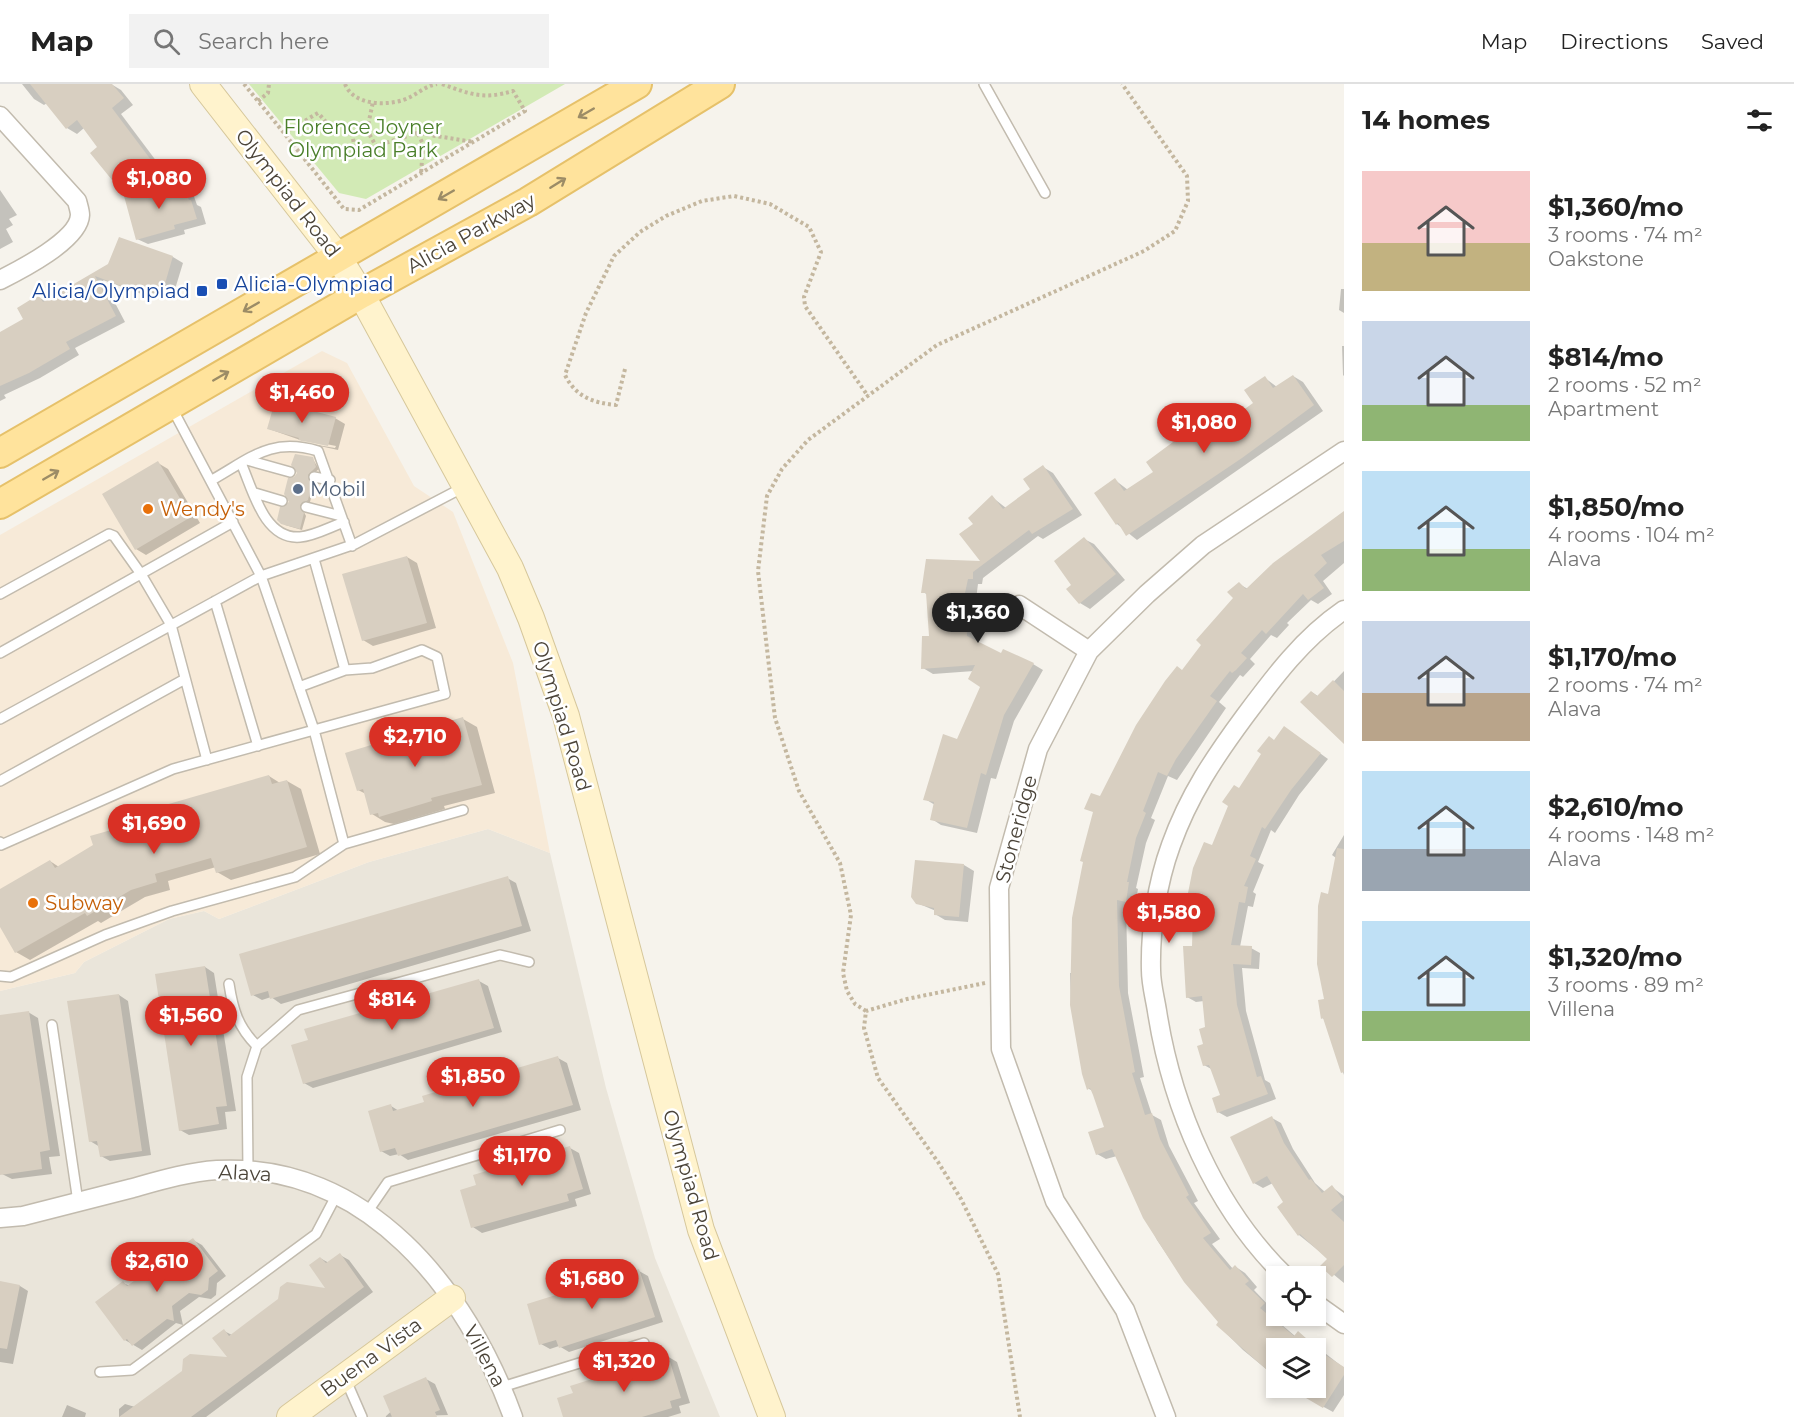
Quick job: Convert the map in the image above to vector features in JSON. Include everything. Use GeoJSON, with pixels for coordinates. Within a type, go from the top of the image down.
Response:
{"type":"FeatureCollection","features":[{"type":"Feature","properties":{"kind":"main road","name":"Olympiad Road"},"geometry":{"type":"LineString","coordinates":[[203,84],[338,257],[361,294],[514,578],[566,716],[701,1230],[772,1417]]}},
{"type":"Feature","properties":{"kind":"main road"},"geometry":{"type":"LineString","coordinates":[[0,453],[637,84]]}},
{"type":"Feature","properties":{"kind":"main road","name":"Alicia Parkway"},"geometry":{"type":"LineString","coordinates":[[0,504],[361,294],[528,202],[720,84]]}},
{"type":"Feature","properties":{"kind":"main road","name":"Buena Vista"},"geometry":{"type":"LineString","coordinates":[[290,1417],[452,1298]]}},
{"type":"Feature","properties":{"kind":"street"},"geometry":{"type":"LineString","coordinates":[[0,116],[77,201],[80,215],[77,226],[43,258],[0,280]]}},
{"type":"Feature","properties":{"kind":"street","name":"Stoneridge"},"geometry":{"type":"LineString","coordinates":[[1166,1417],[1125,1310],[1055,1201],[1001,1049],[999,888],[1038,749],[1089,651],[1147,594],[1203,545],[1344,451]]}},
{"type":"Feature","properties":{"kind":"street"},"geometry":{"type":"LineString","coordinates":[[1018,604],[1089,651]]}},
{"type":"Feature","properties":{"kind":"street"},"geometry":{"type":"LineString","coordinates":[[1276,1266],[1262,1253],[1208,1171],[1184,1116],[1161,1038],[1151,971],[1155,908],[1170,846],[1197,783],[1280,668],[1344,610]]}},
{"type":"Feature","properties":{"kind":"street","name":"Alava"},"geometry":{"type":"LineString","coordinates":[[0,1218],[23,1216],[188,1173],[248,1170],[285,1176],[336,1196],[398,1234],[425,1263],[452,1298]]}},
{"type":"Feature","properties":{"kind":"street","name":"Villena"},"geometry":{"type":"LineString","coordinates":[[452,1298],[481,1344],[502,1387],[513,1417]]}},
{"type":"Feature","properties":{"kind":"street"},"geometry":{"type":"LineString","coordinates":[[1326,1311],[1344,1324]]}},
{"type":"Feature","properties":{"kind":"lane"},"geometry":{"type":"LineString","coordinates":[[984,84],[1045,193]]}},
{"type":"Feature","properties":{"kind":"lane"},"geometry":{"type":"LineString","coordinates":[[171,406],[261,576],[314,730],[344,844]]}},
{"type":"Feature","properties":{"kind":"lane"},"geometry":{"type":"LineString","coordinates":[[212,480],[278,445],[300,446],[318,451],[352,546]]}},
{"type":"Feature","properties":{"kind":"lane"},"geometry":{"type":"LineString","coordinates":[[244,462],[290,472]]}},
{"type":"Feature","properties":{"kind":"lane"},"geometry":{"type":"LineString","coordinates":[[244,462],[270,525],[284,537],[302,537],[342,519]]}},
{"type":"Feature","properties":{"kind":"lane"},"geometry":{"type":"LineString","coordinates":[[314,477],[330,480]]}},
{"type":"Feature","properties":{"kind":"lane"},"geometry":{"type":"LineString","coordinates":[[0,718],[261,576],[352,546],[466,486]]}},
{"type":"Feature","properties":{"kind":"lane"},"geometry":{"type":"LineString","coordinates":[[255,493],[282,501]]}},
{"type":"Feature","properties":{"kind":"lane"},"geometry":{"type":"LineString","coordinates":[[306,507],[342,519]]}},
{"type":"Feature","properties":{"kind":"lane"},"geometry":{"type":"LineString","coordinates":[[0,653],[233,522]]}},
{"type":"Feature","properties":{"kind":"lane"},"geometry":{"type":"LineString","coordinates":[[0,594],[109,534],[114,536],[141,574],[171,625],[207,760]]}},
{"type":"Feature","properties":{"kind":"lane"},"geometry":{"type":"LineString","coordinates":[[314,559],[345,670]]}},
{"type":"Feature","properties":{"kind":"lane"},"geometry":{"type":"LineString","coordinates":[[215,601],[258,746]]}},
{"type":"Feature","properties":{"kind":"lane"},"geometry":{"type":"LineString","coordinates":[[0,842],[1,845],[173,769],[445,694],[437,657],[422,650],[372,668],[345,670],[300,687]]}},
{"type":"Feature","properties":{"kind":"lane"},"geometry":{"type":"LineString","coordinates":[[0,781],[185,679]]}},
{"type":"Feature","properties":{"kind":"lane"},"geometry":{"type":"LineString","coordinates":[[0,976],[11,977],[105,935],[172,910],[295,878],[344,844],[463,810]]}},
{"type":"Feature","properties":{"kind":"lane"},"geometry":{"type":"LineString","coordinates":[[248,1170],[247,1077],[257,1046],[298,1010],[500,955],[529,962]]}},
{"type":"Feature","properties":{"kind":"lane"},"geometry":{"type":"LineString","coordinates":[[228,984],[234,1015],[245,1034],[257,1046]]}},
{"type":"Feature","properties":{"kind":"lane"},"geometry":{"type":"LineString","coordinates":[[52,1025],[78,1202]]}},
{"type":"Feature","properties":{"kind":"lane"},"geometry":{"type":"LineString","coordinates":[[366,1214],[388,1182],[560,1130]]}},
{"type":"Feature","properties":{"kind":"lane"},"geometry":{"type":"LineString","coordinates":[[100,1372],[132,1370],[316,1234],[336,1196]]}},
{"type":"Feature","properties":{"kind":"lane"},"geometry":{"type":"LineString","coordinates":[[502,1387],[644,1343]]}},
{"type":"Feature","properties":{"kind":"lane"},"geometry":{"type":"LineString","coordinates":[[344,1376],[362,1417]]}},
{"type":"Feature","properties":{"kind":"path"},"geometry":{"type":"LineString","coordinates":[[244,84],[344,209],[350,211],[359,210],[421,175],[525,111],[513,91],[492,98],[476,96],[439,84],[428,86],[405,99],[386,104],[354,96],[345,84]]}},
{"type":"Feature","properties":{"kind":"path"},"geometry":{"type":"LineString","coordinates":[[258,101],[268,93],[269,84]]}},
{"type":"Feature","properties":{"kind":"path"},"geometry":{"type":"LineString","coordinates":[[1000,980],[907,999],[866,1011],[855,1004],[847,991],[843,973],[851,915],[840,863],[799,791],[775,718],[758,572],[767,496],[782,469],[808,440],[937,345],[1126,260],[1175,231],[1188,201],[1187,176],[1122,84]]}},
{"type":"Feature","properties":{"kind":"path"},"geometry":{"type":"LineString","coordinates":[[373,102],[367,130],[376,146]]}},
{"type":"Feature","properties":{"kind":"path"},"geometry":{"type":"LineString","coordinates":[[284,133],[318,113],[329,128],[341,135],[367,130]]}},
{"type":"Feature","properties":{"kind":"path"},"geometry":{"type":"LineString","coordinates":[[352,133],[355,150],[361,156],[370,153],[376,146],[417,133],[474,142]]}},
{"type":"Feature","properties":{"kind":"path"},"geometry":{"type":"LineString","coordinates":[[417,133],[423,144],[421,175]]}},
{"type":"Feature","properties":{"kind":"path"},"geometry":{"type":"LineString","coordinates":[[625,369],[616,405],[598,403],[573,390],[566,375],[586,313],[614,256],[640,232],[666,216],[702,201],[734,196],[770,204],[809,227],[821,252],[804,297],[804,306],[868,396]]}},
{"type":"Feature","properties":{"kind":"path"},"geometry":{"type":"LineString","coordinates":[[866,1011],[864,1029],[878,1078],[956,1190],[998,1274],[1020,1417]]}},
{"type":"Feature","properties":{"kind":"shaded area"},"geometry":{"type":"Polygon","coordinates":[[[322,351],[347,363],[414,486],[453,512],[513,663],[550,853],[488,829],[369,862],[219,919],[204,911],[169,919],[84,962],[75,973],[0,991],[0,535],[322,351]]]}},
{"type":"Feature","properties":{"kind":"shaded area"},"geometry":{"type":"Polygon","coordinates":[[[488,829],[550,853],[606,1088],[655,1258],[720,1417],[0,1417],[0,991],[75,973],[84,962],[169,919],[204,911],[219,919],[369,862],[488,829]]]}},
{"type":"Feature","properties":{"kind":"green space","name":"Florence Joyner Olympiad Park"},"geometry":{"type":"Polygon","coordinates":[[[249,84],[565,84],[366,199],[339,193],[249,84]]]}},
{"type":"Feature","properties":{"kind":"building"},"geometry":{"type":"Polygon","coordinates":[[[30,84],[112,84],[124,98],[112,108],[154,164],[122,190],[118,175],[112,180],[90,153],[97,147],[77,120],[66,129],[30,84]]]}},
{"type":"Feature","properties":{"kind":"building"},"geometry":{"type":"Polygon","coordinates":[[[181,181],[191,200],[197,219],[174,225],[175,229],[136,240],[124,196],[181,181]]]}},
{"type":"Feature","properties":{"kind":"building"},"geometry":{"type":"Polygon","coordinates":[[[119,237],[173,256],[162,294],[139,288],[137,292],[95,276],[116,316],[66,342],[70,349],[29,373],[0,386],[0,332],[23,319],[17,308],[38,295],[43,302],[108,264],[119,237]]]}},
{"type":"Feature","properties":{"kind":"building"},"geometry":{"type":"Polygon","coordinates":[[[1293,375],[1314,405],[1242,458],[1126,536],[1118,523],[1116,525],[1094,493],[1115,478],[1124,491],[1153,472],[1146,462],[1215,411],[1224,424],[1253,403],[1244,390],[1265,376],[1273,388],[1293,375]]]}},
{"type":"Feature","properties":{"kind":"building"},"geometry":{"type":"Polygon","coordinates":[[[275,401],[336,417],[328,446],[298,440],[299,438],[267,429],[275,401]]]}},
{"type":"Feature","properties":{"kind":"building","name":"Mobil"},"geometry":{"type":"Polygon","coordinates":[[[295,454],[313,457],[316,467],[308,475],[312,483],[308,500],[300,505],[304,513],[300,529],[281,524],[277,520],[280,507],[289,502],[284,494],[288,478],[294,477],[297,473],[291,465],[295,454]]]}},
{"type":"Feature","properties":{"kind":"building","name":"Wendy's"},"geometry":{"type":"Polygon","coordinates":[[[158,461],[191,517],[135,550],[102,494],[158,461]]]}},
{"type":"Feature","properties":{"kind":"building"},"geometry":{"type":"Polygon","coordinates":[[[1043,465],[1073,509],[1032,534],[1029,530],[973,572],[973,579],[968,579],[965,593],[967,636],[1001,653],[1003,649],[1034,663],[1004,715],[986,775],[981,773],[967,828],[930,820],[934,802],[923,800],[943,734],[957,739],[980,687],[968,679],[975,665],[921,669],[922,636],[929,636],[926,593],[921,593],[926,559],[980,561],[959,534],[973,524],[968,518],[992,495],[1003,509],[1030,489],[1023,479],[1043,465]]]}},
{"type":"Feature","properties":{"kind":"building"},"geometry":{"type":"Polygon","coordinates":[[[1344,511],[1344,541],[1321,555],[1327,563],[1314,575],[1324,588],[1308,600],[1303,594],[1266,634],[1262,630],[1241,653],[1247,658],[1236,670],[1232,673],[1230,671],[1210,696],[1217,701],[1176,759],[1167,776],[1158,772],[1143,811],[1146,813],[1136,838],[1127,882],[1129,882],[1126,902],[1117,900],[1119,986],[1135,1072],[1132,1073],[1145,1115],[1152,1113],[1160,1139],[1189,1195],[1186,1197],[1211,1233],[1203,1238],[1230,1270],[1235,1265],[1249,1281],[1245,1284],[1265,1303],[1260,1308],[1266,1313],[1266,1326],[1282,1326],[1294,1336],[1298,1331],[1306,1338],[1266,1338],[1266,1369],[1216,1325],[1218,1322],[1184,1282],[1143,1218],[1112,1149],[1096,1155],[1088,1132],[1104,1127],[1093,1095],[1090,1088],[1087,1090],[1082,1074],[1070,1005],[1072,918],[1083,862],[1080,861],[1093,812],[1084,809],[1091,793],[1100,796],[1136,725],[1165,681],[1177,666],[1182,670],[1201,645],[1196,640],[1233,598],[1227,592],[1239,582],[1246,589],[1273,563],[1344,511]]]}},
{"type":"Feature","properties":{"kind":"building"},"geometry":{"type":"Polygon","coordinates":[[[1084,537],[1116,574],[1079,604],[1066,589],[1071,585],[1054,561],[1084,537]]]}},
{"type":"Feature","properties":{"kind":"building"},"geometry":{"type":"Polygon","coordinates":[[[407,556],[427,623],[362,641],[342,574],[407,556]]]}},
{"type":"Feature","properties":{"kind":"building"},"geometry":{"type":"Polygon","coordinates":[[[1333,680],[1344,691],[1344,744],[1300,702],[1311,691],[1317,696],[1333,680]]]}},
{"type":"Feature","properties":{"kind":"building"},"geometry":{"type":"Polygon","coordinates":[[[463,717],[482,785],[431,798],[432,801],[379,817],[378,813],[370,815],[363,789],[357,791],[345,753],[463,717]]]}},
{"type":"Feature","properties":{"kind":"building"},"geometry":{"type":"Polygon","coordinates":[[[1284,726],[1321,753],[1291,790],[1265,829],[1262,827],[1250,856],[1256,859],[1244,886],[1248,887],[1245,903],[1239,902],[1231,945],[1252,946],[1251,965],[1233,964],[1237,1005],[1257,1077],[1261,1076],[1268,1094],[1217,1113],[1212,1098],[1220,1095],[1209,1065],[1203,1066],[1197,1046],[1203,1044],[1199,1029],[1205,1027],[1202,996],[1186,998],[1183,946],[1192,946],[1193,911],[1191,911],[1194,894],[1188,893],[1193,868],[1204,842],[1212,845],[1228,806],[1222,802],[1234,785],[1239,788],[1261,754],[1257,751],[1269,736],[1274,740],[1284,726]]]}},
{"type":"Feature","properties":{"kind":"building"},"geometry":{"type":"Polygon","coordinates":[[[269,775],[272,784],[287,780],[307,847],[216,873],[211,858],[155,874],[157,882],[131,890],[87,916],[85,913],[15,953],[0,927],[0,889],[50,860],[55,868],[93,845],[90,836],[136,823],[134,814],[269,775]]]}},
{"type":"Feature","properties":{"kind":"building"},"geometry":{"type":"Polygon","coordinates":[[[1337,848],[1344,849],[1344,1072],[1341,1073],[1323,1018],[1321,1019],[1318,1000],[1324,999],[1317,964],[1318,906],[1321,892],[1328,894],[1337,848]]]}},
{"type":"Feature","properties":{"kind":"building"},"geometry":{"type":"Polygon","coordinates":[[[915,860],[964,864],[959,917],[934,915],[934,908],[916,904],[911,897],[915,860]]]}},
{"type":"Feature","properties":{"kind":"building"},"geometry":{"type":"Polygon","coordinates":[[[508,876],[522,926],[270,999],[268,991],[251,996],[239,954],[508,876]]]}},
{"type":"Feature","properties":{"kind":"building"},"geometry":{"type":"Polygon","coordinates":[[[205,966],[227,1106],[216,1107],[219,1124],[179,1131],[155,974],[205,966]]]}},
{"type":"Feature","properties":{"kind":"building"},"geometry":{"type":"Polygon","coordinates":[[[479,979],[494,1028],[303,1084],[291,1045],[308,1040],[304,1029],[479,979]]]}},
{"type":"Feature","properties":{"kind":"building"},"geometry":{"type":"Polygon","coordinates":[[[119,994],[142,1151],[100,1157],[97,1141],[89,1142],[67,1001],[119,994]]]}},
{"type":"Feature","properties":{"kind":"building"},"geometry":{"type":"Polygon","coordinates":[[[29,1011],[50,1150],[40,1152],[42,1169],[0,1175],[0,1015],[29,1011]]]}},
{"type":"Feature","properties":{"kind":"building"},"geometry":{"type":"Polygon","coordinates":[[[558,1056],[573,1105],[398,1156],[395,1148],[380,1152],[368,1111],[391,1104],[393,1111],[424,1102],[422,1096],[558,1056]]]}},
{"type":"Feature","properties":{"kind":"building"},"geometry":{"type":"Polygon","coordinates":[[[1272,1116],[1284,1143],[1309,1180],[1311,1179],[1322,1193],[1332,1185],[1343,1200],[1331,1210],[1344,1222],[1344,1265],[1332,1277],[1326,1272],[1326,1266],[1320,1266],[1327,1259],[1300,1234],[1298,1236],[1277,1207],[1283,1202],[1267,1176],[1253,1184],[1230,1137],[1272,1116]]]}},
{"type":"Feature","properties":{"kind":"building"},"geometry":{"type":"Polygon","coordinates":[[[570,1146],[583,1189],[567,1194],[569,1201],[471,1228],[460,1190],[476,1185],[473,1175],[570,1146]]]}},
{"type":"Feature","properties":{"kind":"building"},"geometry":{"type":"Polygon","coordinates":[[[193,1238],[218,1271],[209,1278],[208,1290],[201,1295],[189,1293],[172,1306],[174,1321],[167,1319],[132,1346],[127,1339],[124,1341],[95,1302],[123,1281],[127,1286],[193,1238]]]}},
{"type":"Feature","properties":{"kind":"building"},"geometry":{"type":"Polygon","coordinates":[[[340,1253],[364,1287],[237,1383],[191,1417],[119,1417],[182,1371],[183,1359],[190,1354],[227,1357],[212,1338],[224,1329],[229,1336],[278,1299],[280,1287],[287,1282],[325,1288],[309,1265],[320,1257],[326,1263],[340,1253]]]}},
{"type":"Feature","properties":{"kind":"building"},"geometry":{"type":"Polygon","coordinates":[[[639,1269],[655,1317],[559,1348],[556,1340],[539,1345],[527,1304],[639,1269]]]}},
{"type":"Feature","properties":{"kind":"building"},"geometry":{"type":"Polygon","coordinates":[[[0,1281],[20,1285],[7,1349],[0,1348],[0,1281]]]}},
{"type":"Feature","properties":{"kind":"building"},"geometry":{"type":"Polygon","coordinates":[[[668,1355],[681,1398],[670,1401],[672,1408],[642,1417],[563,1417],[557,1398],[573,1393],[570,1386],[668,1355]]]}},
{"type":"Feature","properties":{"kind":"building"},"geometry":{"type":"Polygon","coordinates":[[[1326,1355],[1344,1367],[1344,1375],[1323,1408],[1306,1398],[1326,1398],[1326,1355]]]}},
{"type":"Feature","properties":{"kind":"building"},"geometry":{"type":"Polygon","coordinates":[[[426,1377],[440,1410],[435,1412],[437,1417],[392,1417],[383,1396],[426,1377]]]}},
{"type":"Feature","properties":{"kind":"place","name":"Alicia-Olympiad"},"geometry":{"type":"Point","coordinates":[222,284]}},
{"type":"Feature","properties":{"kind":"place","name":"Alicia/Olympiad"},"geometry":{"type":"Point","coordinates":[202,291]}},
{"type":"Feature","properties":{"kind":"place","name":"Mobil"},"geometry":{"type":"Point","coordinates":[298,489]}},
{"type":"Feature","properties":{"kind":"place","name":"Wendy's"},"geometry":{"type":"Point","coordinates":[148,509]}},
{"type":"Feature","properties":{"kind":"place","name":"Subway"},"geometry":{"type":"Point","coordinates":[33,903]}}]}
